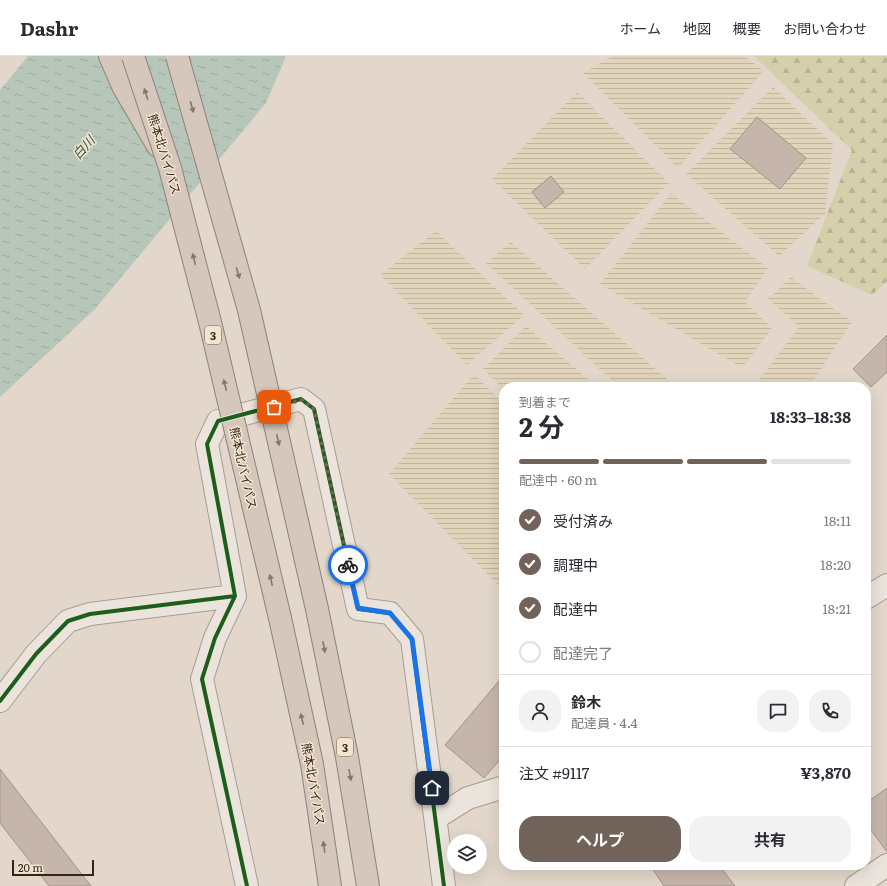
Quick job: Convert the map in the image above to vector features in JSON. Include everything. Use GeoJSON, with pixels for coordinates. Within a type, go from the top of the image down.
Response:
{"type":"FeatureCollection","features":[{"type":"Feature","properties":{"kind":"highway","name":"3"},"geometry":{"type":"LineString","coordinates":[[110,56],[124,88],[170,168]]}},
{"type":"Feature","properties":{"kind":"highway","name":"熊本北バイパス"},"geometry":{"type":"LineString","coordinates":[[133,56],[170,168],[210,322],[280,618],[312,764],[330,886]]}},
{"type":"Feature","properties":{"kind":"highway","name":"3"},"geometry":{"type":"LineString","coordinates":[[177,56],[249,310],[316,609],[347,757],[368,886]]}},
{"type":"Feature","properties":{"kind":"street"},"geometry":{"type":"LineString","coordinates":[[247,886],[202,679],[215,638],[235,596],[207,444],[218,421],[302,400],[314,409],[358,608],[390,613],[412,639],[444,886]]}},
{"type":"Feature","properties":{"kind":"street"},"geometry":{"type":"LineString","coordinates":[[871,595],[887,585]]}},
{"type":"Feature","properties":{"kind":"street"},"geometry":{"type":"LineString","coordinates":[[0,701],[36,654],[68,621],[90,614],[235,596]]}},
{"type":"Feature","properties":{"kind":"street"},"geometry":{"type":"LineString","coordinates":[[436,818],[468,798],[499,789]]}},
{"type":"Feature","properties":{"kind":"street"},"geometry":{"type":"LineString","coordinates":[[856,886],[887,865]]}},
{"type":"Feature","properties":{"kind":"shaded area"},"geometry":{"type":"Polygon","coordinates":[[[613,56],[745,56],[764,71],[678,168],[583,73],[613,56]]]}},
{"type":"Feature","properties":{"kind":"shaded area"},"geometry":{"type":"Polygon","coordinates":[[[773,87],[833,144],[825,214],[779,256],[686,174],[773,87]]]}},
{"type":"Feature","properties":{"kind":"shaded area"},"geometry":{"type":"Polygon","coordinates":[[[577,92],[669,183],[585,269],[492,179],[577,92]]]}},
{"type":"Feature","properties":{"kind":"shaded area"},"geometry":{"type":"Polygon","coordinates":[[[671,193],[768,268],[745,302],[772,328],[742,368],[600,284],[671,193]]]}},
{"type":"Feature","properties":{"kind":"shaded area"},"geometry":{"type":"Polygon","coordinates":[[[436,231],[524,315],[467,365],[380,275],[436,231]]]}},
{"type":"Feature","properties":{"kind":"shaded area"},"geometry":{"type":"Polygon","coordinates":[[[511,242],[670,382],[614,382],[486,263],[511,242]]]}},
{"type":"Feature","properties":{"kind":"shaded area"},"geometry":{"type":"Polygon","coordinates":[[[791,277],[852,322],[812,382],[758,382],[799,327],[768,299],[791,277]]]}},
{"type":"Feature","properties":{"kind":"shaded area"},"geometry":{"type":"Polygon","coordinates":[[[526,326],[591,382],[499,382],[499,385],[483,369],[526,326]]]}},
{"type":"Feature","properties":{"kind":"shaded area"},"geometry":{"type":"Polygon","coordinates":[[[474,374],[499,399],[499,586],[389,474],[474,374]]]}},
{"type":"Feature","properties":{"kind":"green space"},"geometry":{"type":"Polygon","coordinates":[[[754,56],[887,56],[887,281],[872,295],[807,266],[852,150],[754,56]]]}},
{"type":"Feature","properties":{"kind":"water","name":"白川"},"geometry":{"type":"Polygon","coordinates":[[[28,56],[286,56],[266,103],[95,309],[0,397],[0,90],[28,56]]]}},
{"type":"Feature","properties":{"kind":"building"},"geometry":{"type":"Polygon","coordinates":[[[757,117],[806,158],[780,189],[730,149],[757,117]]]}},
{"type":"Feature","properties":{"kind":"building"},"geometry":{"type":"Polygon","coordinates":[[[551,176],[564,192],[545,208],[532,192],[551,176]]]}},
{"type":"Feature","properties":{"kind":"building"},"geometry":{"type":"Polygon","coordinates":[[[887,335],[887,372],[871,387],[871,382],[866,382],[853,369],[887,335]]]}},
{"type":"Feature","properties":{"kind":"building"},"geometry":{"type":"Polygon","coordinates":[[[499,681],[499,761],[484,778],[445,745],[499,681]]]}},
{"type":"Feature","properties":{"kind":"building"},"geometry":{"type":"Polygon","coordinates":[[[0,769],[91,886],[49,886],[0,823],[0,769]]]}},
{"type":"Feature","properties":{"kind":"building"},"geometry":{"type":"Polygon","coordinates":[[[887,788],[887,852],[871,830],[871,799],[887,788]]]}},
{"type":"Feature","properties":{"kind":"building"},"geometry":{"type":"Polygon","coordinates":[[[653,870],[723,870],[735,886],[664,886],[653,870]]]}},
{"type":"Feature","properties":{"kind":"cycle path"},"geometry":{"type":"LineString","coordinates":[[247,886],[202,679],[215,638],[235,596],[207,444],[218,421],[301,399],[314,409],[358,609],[390,613],[412,639],[444,886]]}},
{"type":"Feature","properties":{"kind":"cycle path"},"geometry":{"type":"LineString","coordinates":[[0,701],[36,654],[68,621],[90,614],[235,596]]}},
{"type":"Feature","properties":{"kind":"way so far"},"geometry":{"type":"LineString","coordinates":[[274,407],[302,400],[314,409],[348,565]]}},
{"type":"Feature","properties":{"kind":"route"},"geometry":{"type":"LineString","coordinates":[[348,565],[358,608],[390,613],[412,639],[432,788]]}}]}
